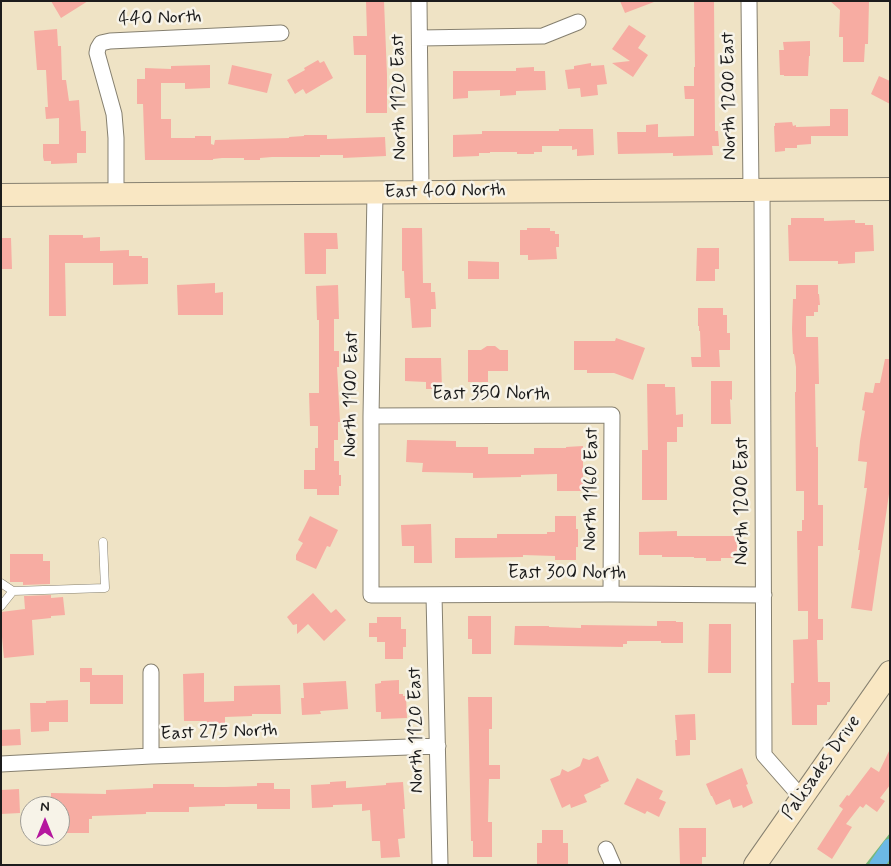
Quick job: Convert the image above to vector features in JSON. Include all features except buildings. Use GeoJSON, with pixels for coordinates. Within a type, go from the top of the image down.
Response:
{"type":"FeatureCollection","features":[{"type":"Feature","properties":{"kind":"street","name":"North 1120 East"},"geometry":{"type":"LineString","coordinates":[[419,1],[421,192]]}},
{"type":"Feature","properties":{"kind":"street","name":"North 1200 East"},"geometry":{"type":"LineString","coordinates":[[749,1],[756,191],[764,595],[764,755],[802,797]]}},
{"type":"Feature","properties":{"kind":"street"},"geometry":{"type":"LineString","coordinates":[[420,38],[543,36],[578,22]]}},
{"type":"Feature","properties":{"kind":"street","name":"440 North"},"geometry":{"type":"LineString","coordinates":[[116,195],[116,138],[114,120],[108,89],[97,53],[98,48],[102,44],[110,41],[281,33]]}},
{"type":"Feature","properties":{"kind":"street","name":"East 400 North"},"geometry":{"type":"LineString","coordinates":[[1,195],[890,189]]}},
{"type":"Feature","properties":{"kind":"street","name":"North 1100 East"},"geometry":{"type":"LineString","coordinates":[[371,595],[371,416],[376,193]]}},
{"type":"Feature","properties":{"kind":"street","name":"East 350 North"},"geometry":{"type":"LineString","coordinates":[[371,416],[612,415]]}},
{"type":"Feature","properties":{"kind":"street","name":"North 1160 East"},"geometry":{"type":"LineString","coordinates":[[611,594],[612,415]]}},
{"type":"Feature","properties":{"kind":"street","name":"East 300 North"},"geometry":{"type":"LineString","coordinates":[[371,595],[764,595]]}},
{"type":"Feature","properties":{"kind":"street","name":"North 1120 East"},"geometry":{"type":"LineString","coordinates":[[434,595],[440,865]]}},
{"type":"Feature","properties":{"kind":"street"},"geometry":{"type":"LineString","coordinates":[[150,672],[151,756]]}},
{"type":"Feature","properties":{"kind":"street","name":"Palisades Drive"},"geometry":{"type":"LineString","coordinates":[[754,865],[890,672]]}},
{"type":"Feature","properties":{"kind":"street","name":"East 275 North"},"geometry":{"type":"LineString","coordinates":[[1,764],[151,756],[438,746]]}},
{"type":"Feature","properties":{"kind":"street"},"geometry":{"type":"LineString","coordinates":[[606,850],[613,865]]}},
{"type":"Feature","properties":{"kind":"lane"},"geometry":{"type":"LineString","coordinates":[[1,583],[14,591],[105,588],[103,542]]}},
{"type":"Feature","properties":{"kind":"lane"},"geometry":{"type":"LineString","coordinates":[[1,606],[14,591]]}},
{"type":"Feature","properties":{"kind":"green space"},"geometry":{"type":"Polygon","coordinates":[[[890,833],[890,865],[865,865],[890,833]]]}},
{"type":"Feature","properties":{"kind":"waterway"},"geometry":{"type":"LineString","coordinates":[[877,865],[890,846]]}}]}
